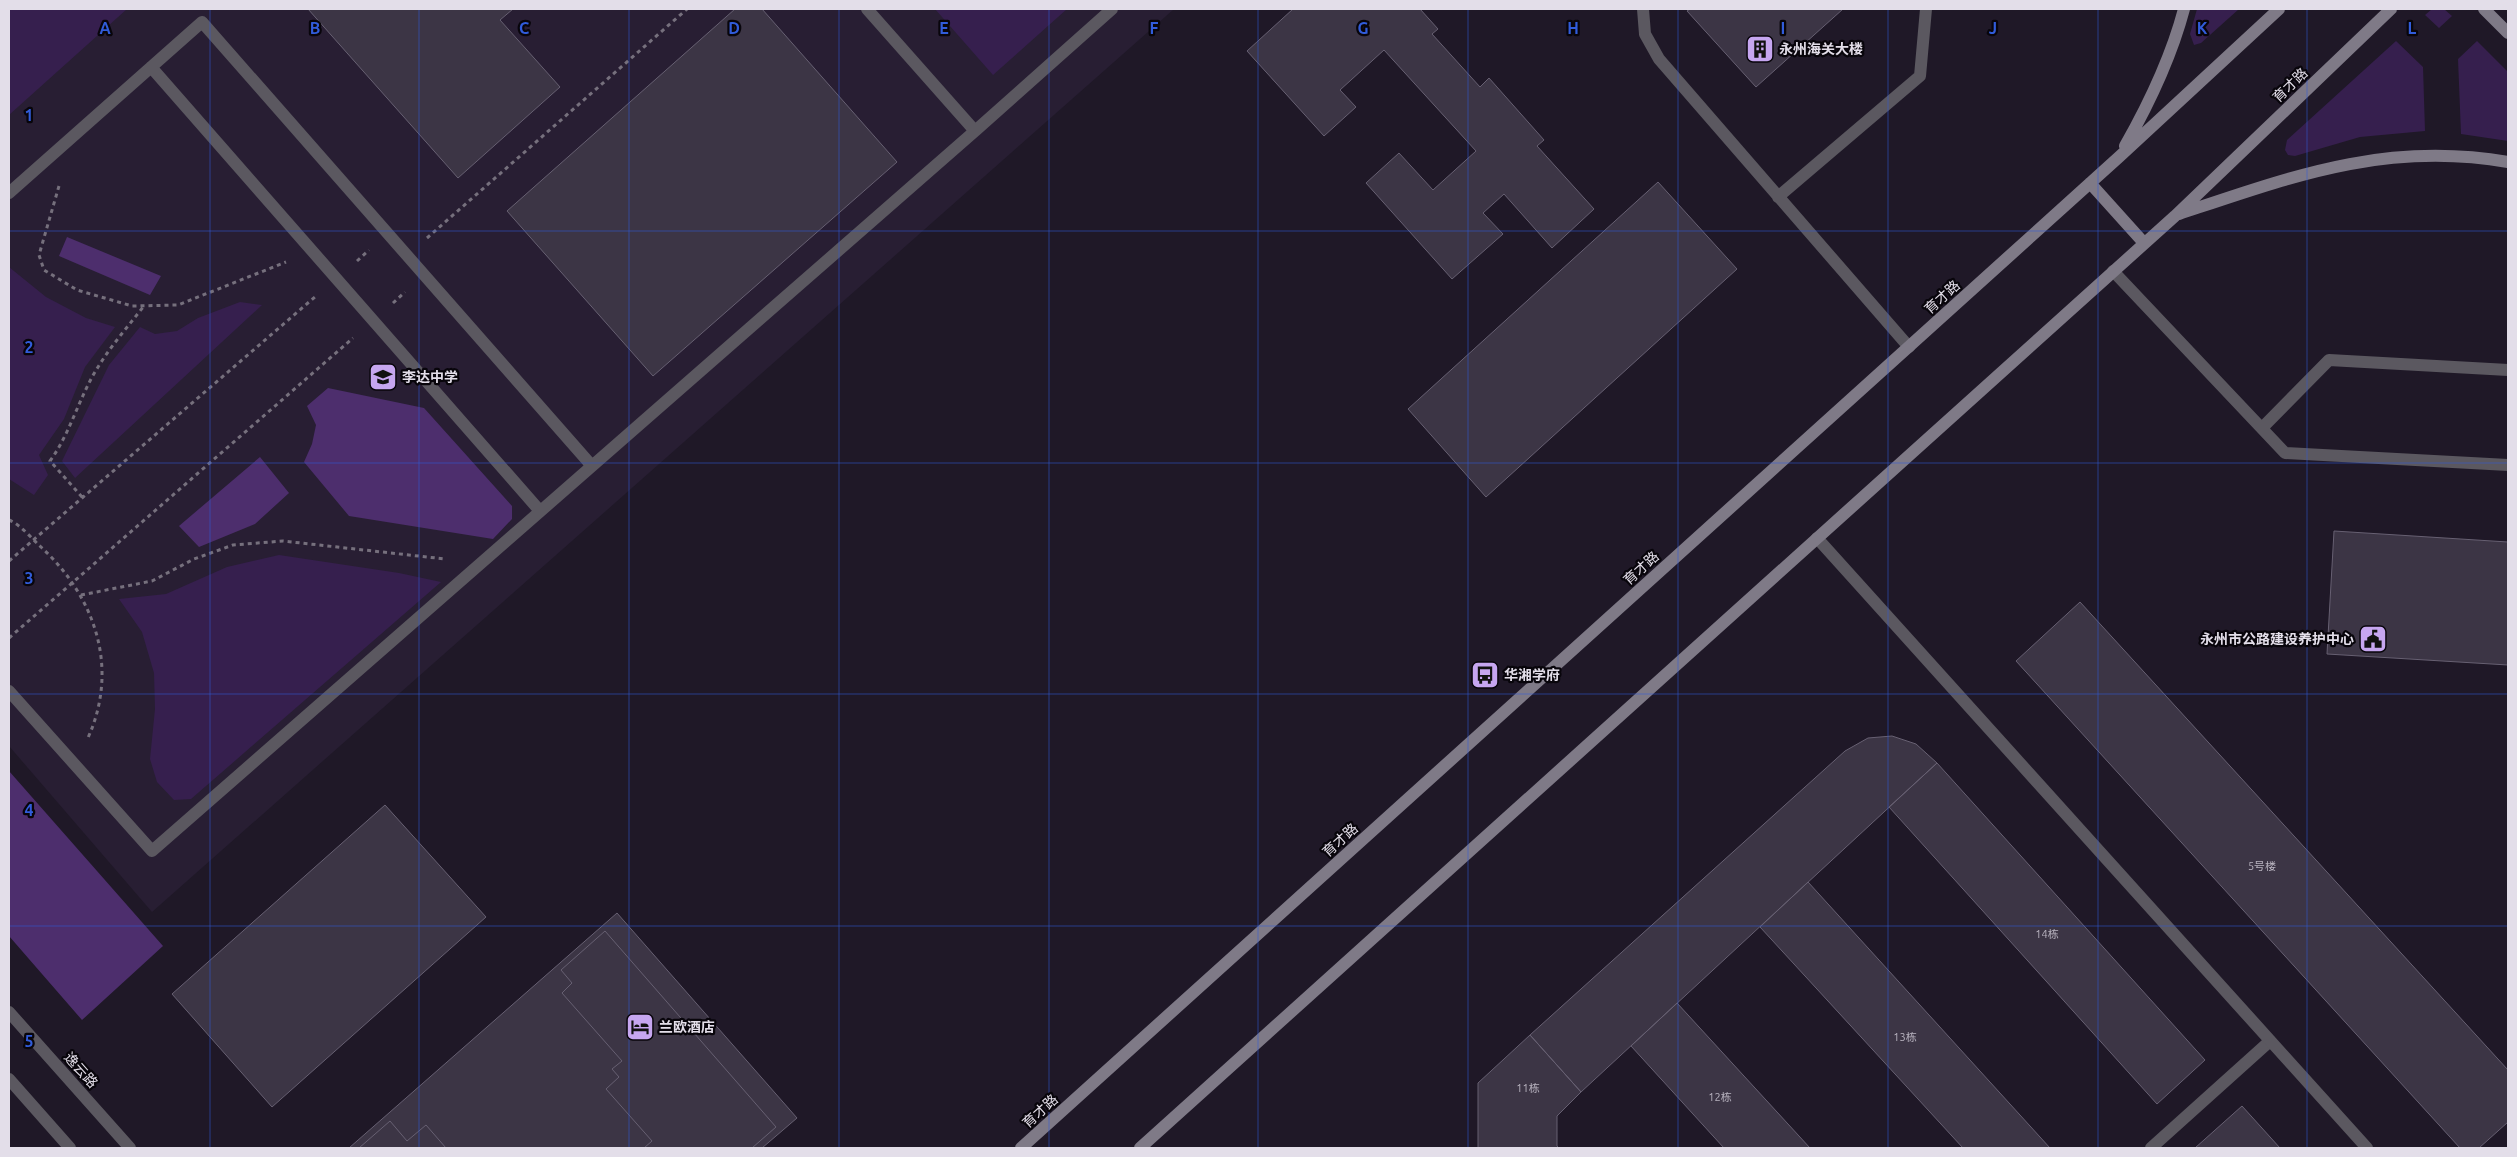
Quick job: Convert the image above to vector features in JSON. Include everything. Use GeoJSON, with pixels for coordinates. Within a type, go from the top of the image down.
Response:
{"type":"FeatureCollection","features":[{"type":"Feature","properties":{"kind":"main road"},"geometry":{"type":"LineString","coordinates":[[2119,157],[2150,101],[2174,46],[2184,9]]}},
{"type":"Feature","properties":{"kind":"main road","name":"育才路"},"geometry":{"type":"LineString","coordinates":[[1021,1148],[2119,157],[2279,9]]}},
{"type":"Feature","properties":{"kind":"main road","name":"育才路"},"geometry":{"type":"LineString","coordinates":[[1140,1148],[2175,216],[2391,9]]}},
{"type":"Feature","properties":{"kind":"main road"},"geometry":{"type":"LineString","coordinates":[[2484,9],[2508,33]]}},
{"type":"Feature","properties":{"kind":"main road"},"geometry":{"type":"LineString","coordinates":[[2175,216],[2312,170],[2364,160],[2419,155],[2478,156],[2508,162]]}},
{"type":"Feature","properties":{"kind":"main road"},"geometry":{"type":"LineString","coordinates":[[2090,183],[2144,243]]}},
{"type":"Feature","properties":{"kind":"street"},"geometry":{"type":"LineString","coordinates":[[867,9],[975,131]]}},
{"type":"Feature","properties":{"kind":"street"},"geometry":{"type":"LineString","coordinates":[[9,691],[152,851],[1112,9]]}},
{"type":"Feature","properties":{"kind":"street"},"geometry":{"type":"LineString","coordinates":[[1643,9],[1645,34],[1659,59],[1909,347]]}},
{"type":"Feature","properties":{"kind":"street"},"geometry":{"type":"LineString","coordinates":[[1778,196],[1920,76],[1926,9]]}},
{"type":"Feature","properties":{"kind":"street"},"geometry":{"type":"LineString","coordinates":[[9,193],[202,22],[592,466]]}},
{"type":"Feature","properties":{"kind":"street"},"geometry":{"type":"LineString","coordinates":[[151,67],[540,511]]}},
{"type":"Feature","properties":{"kind":"street"},"geometry":{"type":"LineString","coordinates":[[2113,271],[2285,453],[2508,465]]}},
{"type":"Feature","properties":{"kind":"street"},"geometry":{"type":"LineString","coordinates":[[2262,428],[2329,360],[2508,370]]}},
{"type":"Feature","properties":{"kind":"street"},"geometry":{"type":"LineString","coordinates":[[1817,538],[2367,1148]]}},
{"type":"Feature","properties":{"kind":"street","name":"逸云路"},"geometry":{"type":"LineString","coordinates":[[9,1012],[130,1148]]}},
{"type":"Feature","properties":{"kind":"street"},"geometry":{"type":"LineString","coordinates":[[2151,1148],[2270,1041]]}},
{"type":"Feature","properties":{"kind":"street"},"geometry":{"type":"LineString","coordinates":[[9,1079],[70,1148]]}},
{"type":"Feature","properties":{"kind":"path"},"geometry":{"type":"LineString","coordinates":[[407,255],[687,9]]}},
{"type":"Feature","properties":{"kind":"path"},"geometry":{"type":"LineString","coordinates":[[60,181],[39,254],[44,270],[77,290],[132,306],[178,305],[312,252]]}},
{"type":"Feature","properties":{"kind":"path"},"geometry":{"type":"LineString","coordinates":[[9,560],[388,234]]}},
{"type":"Feature","properties":{"kind":"path"},"geometry":{"type":"LineString","coordinates":[[9,638],[425,275]]}},
{"type":"Feature","properties":{"kind":"path"},"geometry":{"type":"LineString","coordinates":[[82,497],[50,460],[63,442],[90,381],[111,348],[145,306]]}},
{"type":"Feature","properties":{"kind":"path"},"geometry":{"type":"LineString","coordinates":[[9,520],[53,558],[81,595],[100,639],[103,677],[94,726],[75,766]]}},
{"type":"Feature","properties":{"kind":"path"},"geometry":{"type":"LineString","coordinates":[[81,595],[152,581],[194,559],[233,545],[283,541],[480,563]]}},
{"type":"Feature","properties":{"kind":"shaded area","name":"李达中学"},"geometry":{"type":"Polygon","coordinates":[[[9,9],[1174,9],[152,912],[9,746],[9,9]]]}},
{"type":"Feature","properties":{"kind":"shaded area"},"geometry":{"type":"Polygon","coordinates":[[[9,9],[127,9],[9,115],[9,9]]]}},
{"type":"Feature","properties":{"kind":"shaded area"},"geometry":{"type":"Polygon","coordinates":[[[935,9],[1067,9],[993,75],[935,9]]]}},
{"type":"Feature","properties":{"kind":"shaded area"},"geometry":{"type":"Polygon","coordinates":[[[2197,9],[2239,9],[2201,43],[2194,45],[2190,34],[2197,9]]]}},
{"type":"Feature","properties":{"kind":"shaded area"},"geometry":{"type":"Polygon","coordinates":[[[2432,9],[2444,9],[2452,16],[2439,28],[2425,15],[2432,9]]]}},
{"type":"Feature","properties":{"kind":"shaded area"},"geometry":{"type":"Polygon","coordinates":[[[2396,41],[2423,67],[2425,131],[2360,137],[2295,156],[2288,155],[2285,150],[2287,140],[2396,41]]]}},
{"type":"Feature","properties":{"kind":"shaded area"},"geometry":{"type":"Polygon","coordinates":[[[2477,41],[2508,72],[2508,141],[2461,134],[2458,59],[2477,41]]]}},
{"type":"Feature","properties":{"kind":"shaded area"},"geometry":{"type":"Polygon","coordinates":[[[67,237],[161,276],[150,295],[59,256],[67,237]]]}},
{"type":"Feature","properties":{"kind":"shaded area"},"geometry":{"type":"Polygon","coordinates":[[[9,267],[46,297],[86,318],[115,327],[85,367],[64,419],[39,455],[48,475],[34,495],[9,479],[9,267]]]}},
{"type":"Feature","properties":{"kind":"shaded area"},"geometry":{"type":"Polygon","coordinates":[[[240,302],[262,305],[75,478],[62,461],[109,365],[140,327],[155,334],[177,331],[198,318],[240,302]]]}},
{"type":"Feature","properties":{"kind":"shaded area"},"geometry":{"type":"Polygon","coordinates":[[[328,388],[424,408],[512,506],[512,519],[493,539],[349,516],[304,462],[312,444],[316,425],[307,406],[328,388]]]}},
{"type":"Feature","properties":{"kind":"shaded area"},"geometry":{"type":"Polygon","coordinates":[[[260,457],[289,493],[255,524],[199,547],[179,526],[260,457]]]}},
{"type":"Feature","properties":{"kind":"shaded area"},"geometry":{"type":"Polygon","coordinates":[[[279,555],[399,573],[441,582],[191,799],[174,800],[157,782],[150,759],[155,709],[154,673],[142,632],[119,599],[166,594],[227,567],[279,555]]]}},
{"type":"Feature","properties":{"kind":"shaded area"},"geometry":{"type":"Polygon","coordinates":[[[9,771],[163,946],[82,1020],[9,936],[9,771]]]}},
{"type":"Feature","properties":{"kind":"building"},"geometry":{"type":"Polygon","coordinates":[[[308,9],[513,9],[500,20],[560,87],[458,178],[308,9]]]}},
{"type":"Feature","properties":{"kind":"building"},"geometry":{"type":"Polygon","coordinates":[[[735,9],[762,9],[897,162],[653,376],[507,211],[735,9]]]}},
{"type":"Feature","properties":{"kind":"building"},"geometry":{"type":"Polygon","coordinates":[[[1293,9],[1420,9],[1438,29],[1432,34],[1480,87],[1489,78],[1544,140],[1537,146],[1594,209],[1552,248],[1504,194],[1483,213],[1503,234],[1452,279],[1366,183],[1399,153],[1433,190],[1476,151],[1384,50],[1340,90],[1356,107],[1324,136],[1247,51],[1293,9]]]}},
{"type":"Feature","properties":{"kind":"building","name":"永州海关大楼"},"geometry":{"type":"Polygon","coordinates":[[[1690,9],[1843,9],[1756,87],[1687,11],[1690,9]]]}},
{"type":"Feature","properties":{"kind":"building"},"geometry":{"type":"Polygon","coordinates":[[[1658,182],[1737,269],[1486,497],[1408,409],[1658,182]]]}},
{"type":"Feature","properties":{"kind":"building"},"geometry":{"type":"Polygon","coordinates":[[[2334,531],[2508,542],[2508,665],[2327,654],[2334,531]]]}},
{"type":"Feature","properties":{"kind":"building"},"geometry":{"type":"Polygon","coordinates":[[[2080,602],[2508,1070],[2508,1122],[2479,1148],[2460,1148],[2016,661],[2080,602]]]}},
{"type":"Feature","properties":{"kind":"building"},"geometry":{"type":"Polygon","coordinates":[[[1892,736],[1916,744],[1937,763],[1581,1092],[1530,1035],[1845,751],[1868,738],[1892,736]]]}},
{"type":"Feature","properties":{"kind":"building"},"geometry":{"type":"Polygon","coordinates":[[[1937,763],[2205,1060],[2157,1104],[1889,807],[1937,763]]]}},
{"type":"Feature","properties":{"kind":"building"},"geometry":{"type":"Polygon","coordinates":[[[385,805],[486,917],[272,1107],[172,994],[385,805]]]}},
{"type":"Feature","properties":{"kind":"building"},"geometry":{"type":"Polygon","coordinates":[[[1808,882],[2050,1148],[1963,1148],[1760,927],[1808,882]]]}},
{"type":"Feature","properties":{"kind":"building"},"geometry":{"type":"Polygon","coordinates":[[[617,913],[797,1118],[762,1148],[349,1148],[617,913]]]}},
{"type":"Feature","properties":{"kind":"building","name":"兰欧酒店"},"geometry":{"type":"Polygon","coordinates":[[[605,931],[776,1127],[752,1148],[644,1148],[652,1141],[606,1089],[619,1077],[612,1069],[622,1061],[562,993],[572,983],[561,970],[605,931]]]}},
{"type":"Feature","properties":{"kind":"building"},"geometry":{"type":"Polygon","coordinates":[[[1677,1003],[1810,1148],[1724,1148],[1631,1046],[1677,1003]]]}},
{"type":"Feature","properties":{"kind":"building"},"geometry":{"type":"Polygon","coordinates":[[[1530,1035],[1581,1092],[1557,1116],[1557,1146],[1559,1148],[1478,1148],[1478,1083],[1530,1035]]]}},
{"type":"Feature","properties":{"kind":"building"},"geometry":{"type":"Polygon","coordinates":[[[2242,1106],[2280,1148],[2195,1148],[2242,1106]]]}},
{"type":"Feature","properties":{"kind":"building"},"geometry":{"type":"Polygon","coordinates":[[[390,1121],[407,1141],[426,1125],[446,1148],[359,1148],[390,1121]]]}},
{"type":"Feature","properties":{"kind":"place","name":"永州海关大楼"},"geometry":{"type":"Point","coordinates":[1760,49]}},
{"type":"Feature","properties":{"kind":"place","name":"李达中学"},"geometry":{"type":"Point","coordinates":[383,377]}},
{"type":"Feature","properties":{"kind":"place","name":"永州市公路建设养护中心"},"geometry":{"type":"Point","coordinates":[2373,639]}},
{"type":"Feature","properties":{"kind":"place","name":"华湘学府"},"geometry":{"type":"Point","coordinates":[1485,675]}},
{"type":"Feature","properties":{"kind":"place","name":"兰欧酒店"},"geometry":{"type":"Point","coordinates":[640,1027]}}]}
